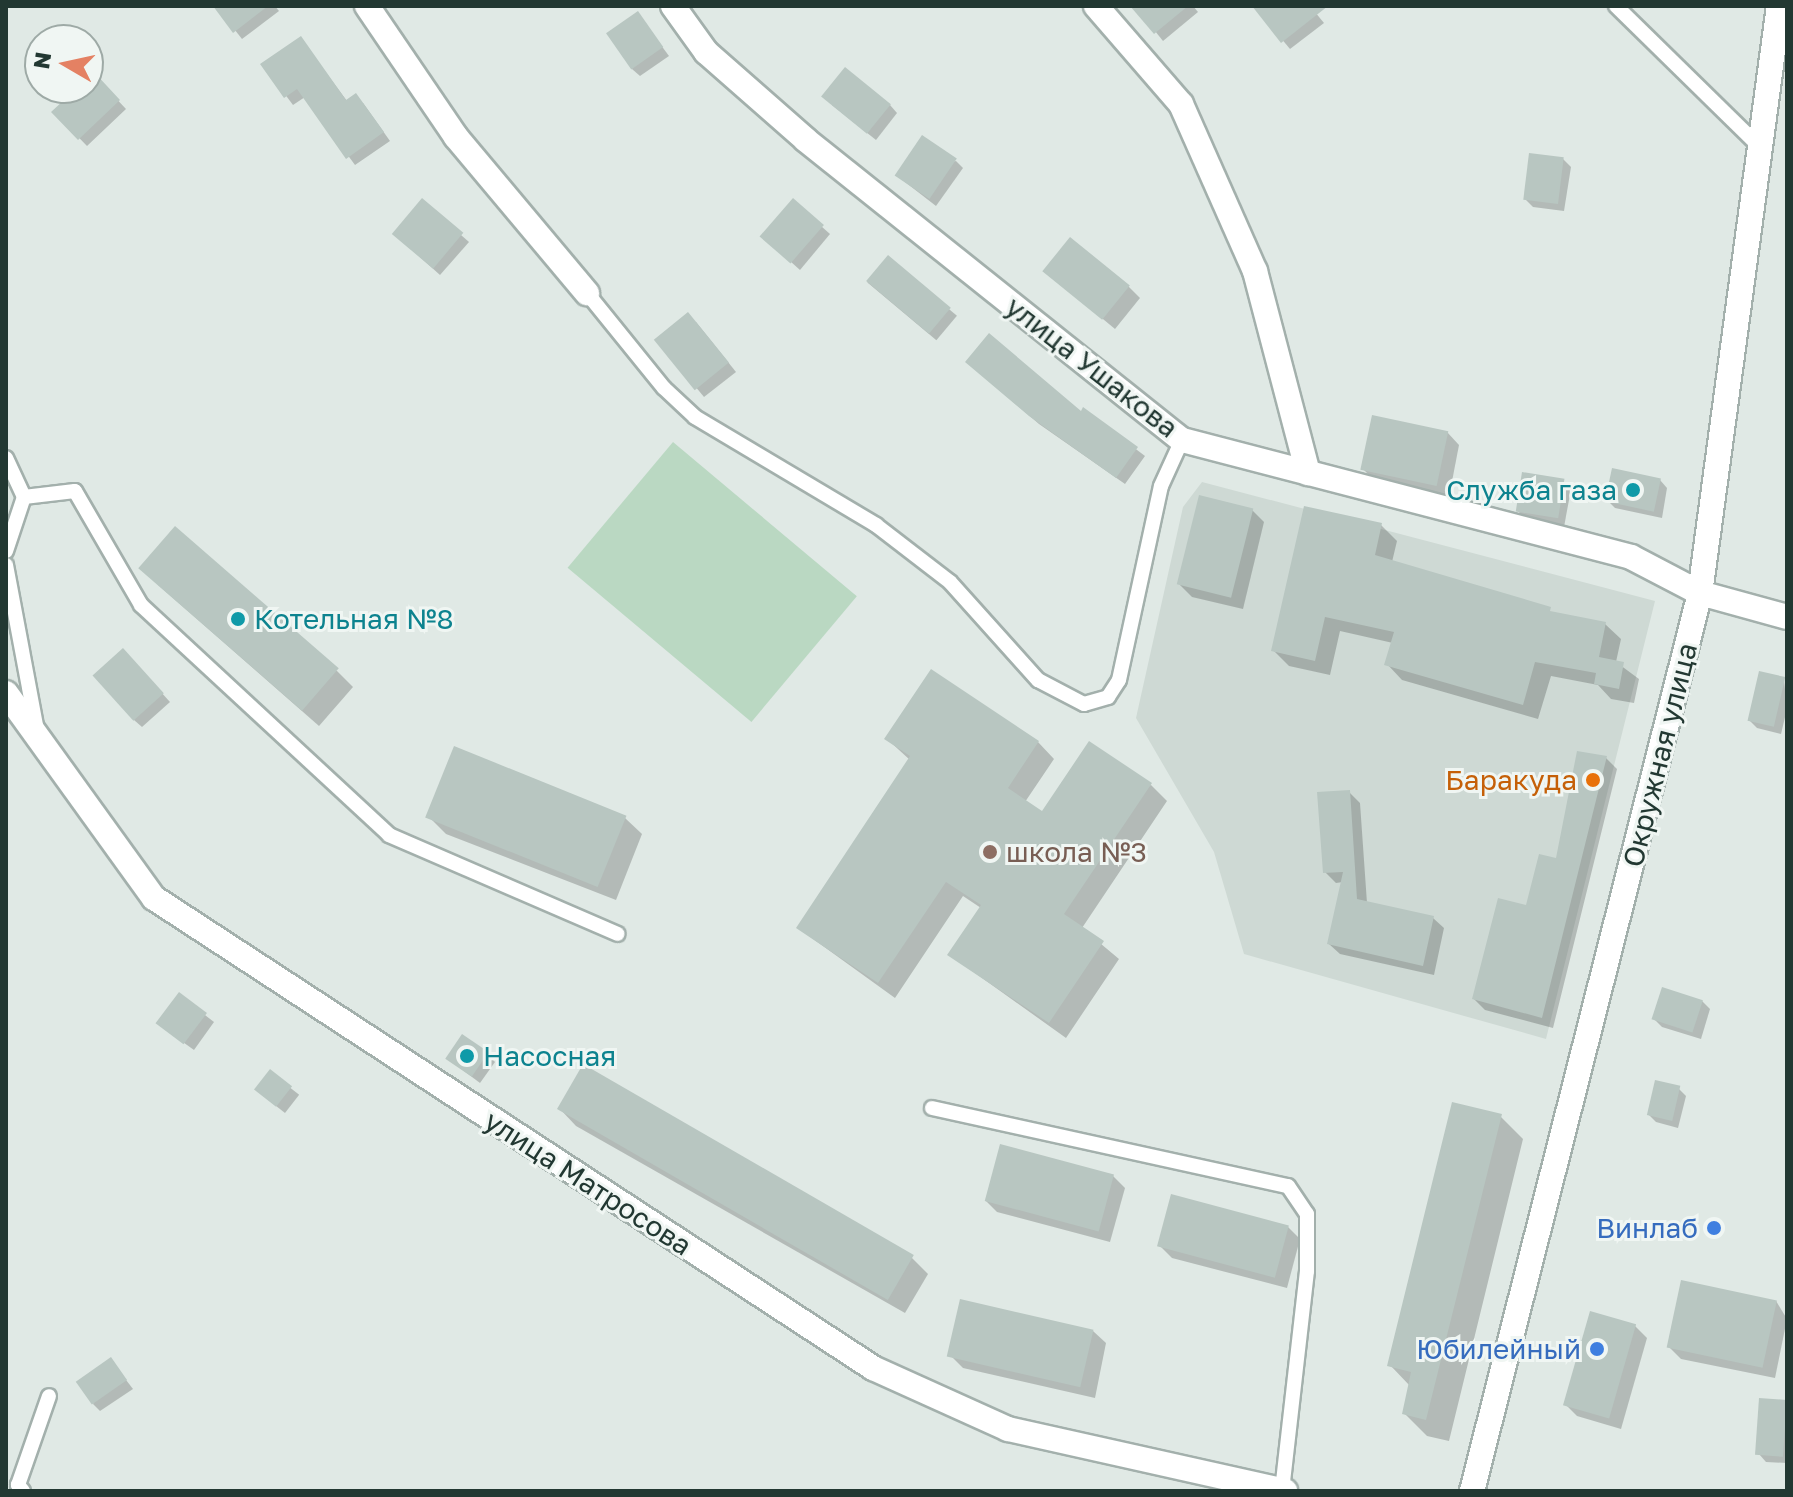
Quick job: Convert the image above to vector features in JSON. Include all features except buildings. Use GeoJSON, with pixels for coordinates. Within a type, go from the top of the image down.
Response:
{"type":"FeatureCollection","features":[{"type":"Feature","properties":{"kind":"street"},"geometry":{"type":"LineString","coordinates":[[367,6],[456,137],[587,293]]}},
{"type":"Feature","properties":{"kind":"street","name":"улица Ушакова"},"geometry":{"type":"LineString","coordinates":[[673,6],[706,52],[806,140],[1182,440],[1631,557],[1700,593],[1787,617]]}},
{"type":"Feature","properties":{"kind":"street"},"geometry":{"type":"LineString","coordinates":[[1096,6],[1181,104],[1255,271],[1308,473]]}},
{"type":"Feature","properties":{"kind":"street","name":"Окружная улица"},"geometry":{"type":"LineString","coordinates":[[1472,1491],[1700,593],[1779,6]]}},
{"type":"Feature","properties":{"kind":"street","name":"улица Матросова"},"geometry":{"type":"LineString","coordinates":[[6,693],[154,898],[873,1368],[1008,1429],[1284,1491]]}},
{"type":"Feature","properties":{"kind":"lane"},"geometry":{"type":"LineString","coordinates":[[1616,6],[1760,147]]}},
{"type":"Feature","properties":{"kind":"lane"},"geometry":{"type":"LineString","coordinates":[[587,293],[664,388],[695,417],[876,525],[950,582],[1038,680],[1084,704],[1108,697],[1119,680],[1161,486],[1182,440]]}},
{"type":"Feature","properties":{"kind":"lane"},"geometry":{"type":"LineString","coordinates":[[6,458],[24,497],[6,551]]}},
{"type":"Feature","properties":{"kind":"lane"},"geometry":{"type":"LineString","coordinates":[[24,497],[75,491],[141,605],[389,835],[618,934]]}},
{"type":"Feature","properties":{"kind":"lane"},"geometry":{"type":"LineString","coordinates":[[6,565],[38,735]]}},
{"type":"Feature","properties":{"kind":"lane"},"geometry":{"type":"LineString","coordinates":[[932,1108],[1288,1186],[1307,1214],[1307,1271],[1284,1491]]}},
{"type":"Feature","properties":{"kind":"lane"},"geometry":{"type":"LineString","coordinates":[[23,1491],[18,1485],[49,1396]]}},
{"type":"Feature","properties":{"kind":"shaded area"},"geometry":{"type":"Polygon","coordinates":[[[1202,482],[1655,601],[1546,1039],[1244,954],[1214,852],[1136,718],[1183,507],[1202,482]]]}},
{"type":"Feature","properties":{"kind":"green space"},"geometry":{"type":"Polygon","coordinates":[[[673,442],[857,596],[751,722],[568,568],[673,442]]]}},
{"type":"Feature","properties":{"kind":"place","name":"Служба газа"},"geometry":{"type":"Point","coordinates":[1633,490]}},
{"type":"Feature","properties":{"kind":"place","name":"Котельная №8"},"geometry":{"type":"Point","coordinates":[238,619]}},
{"type":"Feature","properties":{"kind":"place","name":"Баракуда"},"geometry":{"type":"Point","coordinates":[1593,780]}},
{"type":"Feature","properties":{"kind":"place","name":"школа №3"},"geometry":{"type":"Point","coordinates":[990,852]}},
{"type":"Feature","properties":{"kind":"place","name":"Насосная"},"geometry":{"type":"Point","coordinates":[467,1056]}},
{"type":"Feature","properties":{"kind":"place","name":"Винлаб"},"geometry":{"type":"Point","coordinates":[1714,1228]}},
{"type":"Feature","properties":{"kind":"place","name":"Юбилейный"},"geometry":{"type":"Point","coordinates":[1597,1349]}}]}
